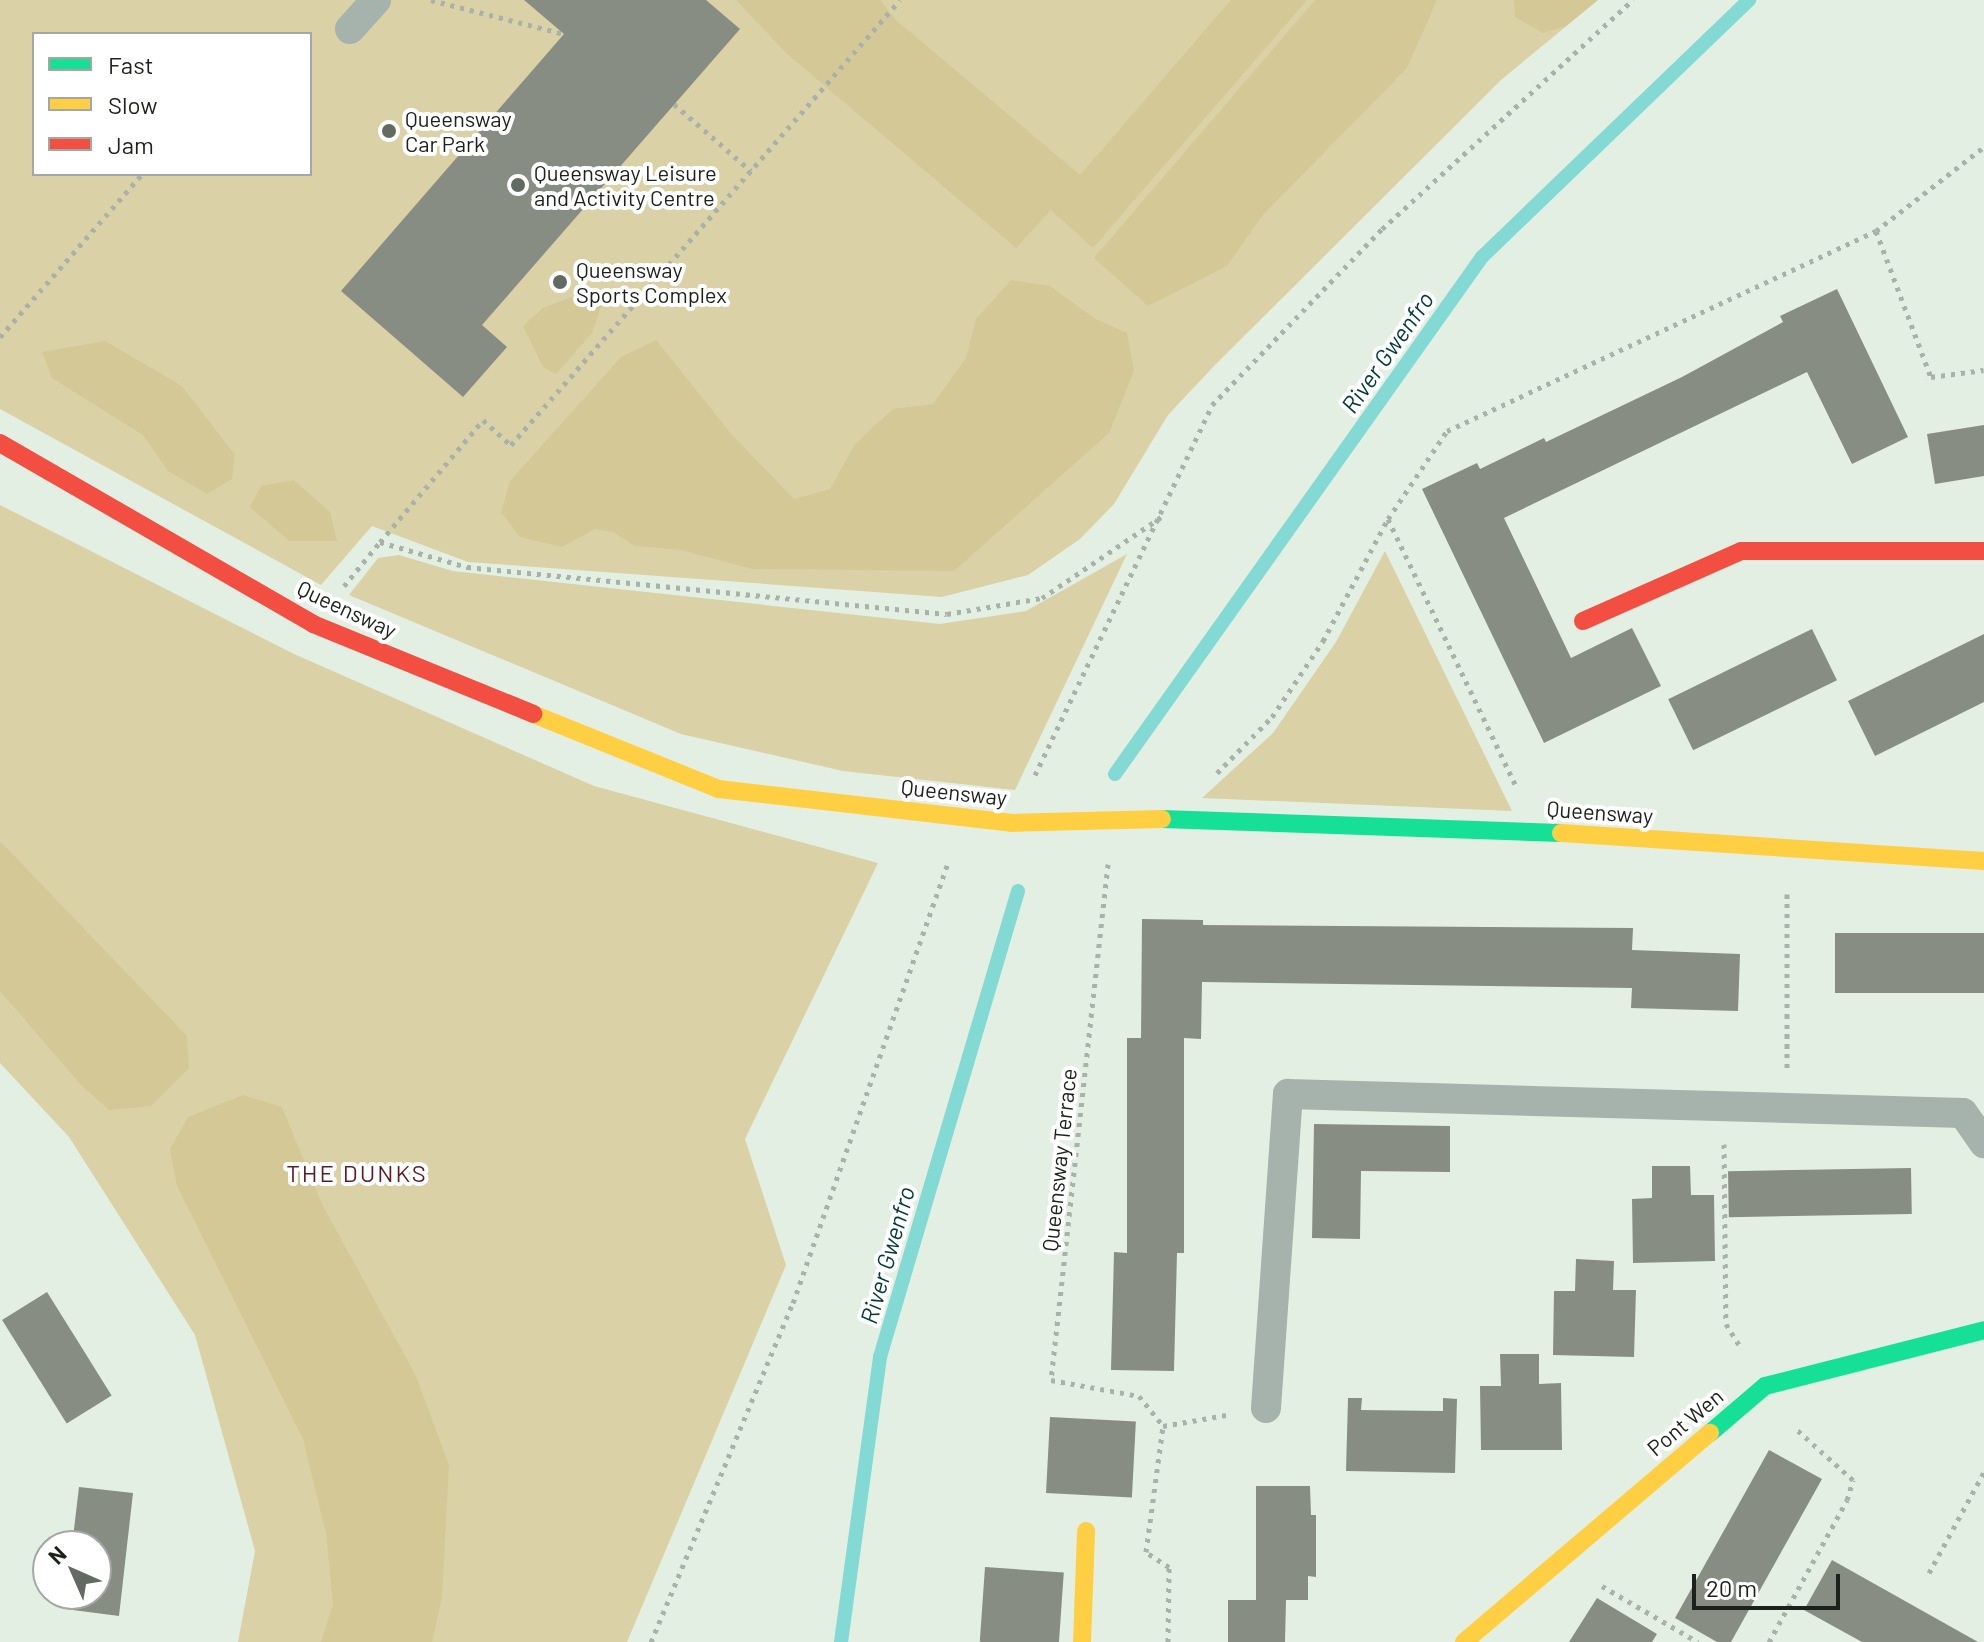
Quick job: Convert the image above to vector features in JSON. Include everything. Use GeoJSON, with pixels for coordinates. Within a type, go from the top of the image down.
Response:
{"type":"FeatureCollection","features":[{"type":"Feature","properties":{"kind":"street","name":"Queensway"},"geometry":{"type":"LineString","coordinates":[[0,443],[313,624],[719,789],[1011,823],[1113,817],[1538,832],[1984,861]]}},
{"type":"Feature","properties":{"kind":"street"},"geometry":{"type":"LineString","coordinates":[[1583,621],[1710,561],[1741,551],[1984,551]]}},
{"type":"Feature","properties":{"kind":"street","name":"Pont Wen"},"geometry":{"type":"LineString","coordinates":[[1464,1642],[1765,1386],[1984,1330]]}},
{"type":"Feature","properties":{"kind":"street"},"geometry":{"type":"LineString","coordinates":[[1082,1642],[1086,1531]]}},
{"type":"Feature","properties":{"kind":"lane"},"geometry":{"type":"LineString","coordinates":[[350,29],[376,0]]}},
{"type":"Feature","properties":{"kind":"lane"},"geometry":{"type":"LineString","coordinates":[[1266,1408],[1288,1094],[1963,1113],[1984,1143]]}},
{"type":"Feature","properties":{"kind":"path"},"geometry":{"type":"LineString","coordinates":[[431,0],[564,34]]}},
{"type":"Feature","properties":{"kind":"path"},"geometry":{"type":"LineString","coordinates":[[313,624],[483,420],[511,445],[900,0]]}},
{"type":"Feature","properties":{"kind":"path"},"geometry":{"type":"LineString","coordinates":[[1011,823],[1161,517],[1212,405],[1382,229],[1633,0]]}},
{"type":"Feature","properties":{"kind":"path"},"geometry":{"type":"LineString","coordinates":[[674,104],[751,171]]}},
{"type":"Feature","properties":{"kind":"path"},"geometry":{"type":"LineString","coordinates":[[1208,780],[1272,717],[1323,641],[1388,519],[1447,431],[1876,231],[1984,147]]}},
{"type":"Feature","properties":{"kind":"path"},"geometry":{"type":"LineString","coordinates":[[0,337],[140,176]]}},
{"type":"Feature","properties":{"kind":"path"},"geometry":{"type":"LineString","coordinates":[[1876,231],[1931,377],[1984,370]]}},
{"type":"Feature","properties":{"kind":"path"},"geometry":{"type":"LineString","coordinates":[[380,542],[467,567],[947,614],[1042,598],[1161,517]]}},
{"type":"Feature","properties":{"kind":"path"},"geometry":{"type":"LineString","coordinates":[[1388,519],[1538,832]]}},
{"type":"Feature","properties":{"kind":"path","name":"Queensway Terrace"},"geometry":{"type":"LineString","coordinates":[[1113,817],[1051,1380],[1139,1396],[1163,1426]]}},
{"type":"Feature","properties":{"kind":"path"},"geometry":{"type":"LineString","coordinates":[[651,1642],[793,1303],[963,818]]}},
{"type":"Feature","properties":{"kind":"path"},"geometry":{"type":"LineString","coordinates":[[1787,1109],[1788,848]]}},
{"type":"Feature","properties":{"kind":"path"},"geometry":{"type":"LineString","coordinates":[[1168,1642],[1169,1567],[1146,1552],[1163,1426],[1266,1408]]}},
{"type":"Feature","properties":{"kind":"path"},"geometry":{"type":"LineString","coordinates":[[1929,1573],[1984,1472]]}},
{"type":"Feature","properties":{"kind":"path"},"geometry":{"type":"LineString","coordinates":[[1558,1561],[1698,1642]]}},
{"type":"Feature","properties":{"kind":"shaded area","name":"Queensway Sports Complex"},"geometry":{"type":"Polygon","coordinates":[[[0,0],[1598,0],[1501,80],[1214,366],[1168,415],[1114,504],[1080,539],[1028,575],[942,597],[468,562],[372,526],[321,585],[0,409],[0,0]]]}},
{"type":"Feature","properties":{"kind":"shaded area"},"geometry":{"type":"Polygon","coordinates":[[[736,0],[880,0],[896,20],[1080,175],[1231,0],[1307,0],[1093,248],[1051,210],[1016,248],[786,53],[736,0]]]}},
{"type":"Feature","properties":{"kind":"shaded area"},"geometry":{"type":"Polygon","coordinates":[[[1315,0],[1437,0],[1407,68],[1262,216],[1227,266],[1148,306],[1094,258],[1315,0]]]}},
{"type":"Feature","properties":{"kind":"shaded area"},"geometry":{"type":"Polygon","coordinates":[[[1514,0],[1598,0],[1566,26],[1543,33],[1515,17],[1514,0]]]}},
{"type":"Feature","properties":{"kind":"shaded area"},"geometry":{"type":"Polygon","coordinates":[[[1011,280],[1050,286],[1094,318],[1127,333],[1134,371],[1109,433],[954,571],[752,569],[681,550],[635,546],[613,532],[595,529],[562,547],[520,537],[501,512],[510,481],[621,357],[656,340],[732,435],[794,499],[830,489],[855,444],[893,409],[933,404],[966,358],[976,319],[1011,280]]]}},
{"type":"Feature","properties":{"kind":"shaded area"},"geometry":{"type":"Polygon","coordinates":[[[585,292],[603,301],[592,333],[556,374],[543,367],[523,326],[543,308],[585,292]]]}},
{"type":"Feature","properties":{"kind":"shaded area"},"geometry":{"type":"Polygon","coordinates":[[[105,341],[182,386],[235,455],[232,479],[207,494],[168,471],[143,435],[52,378],[42,352],[105,341]]]}},
{"type":"Feature","properties":{"kind":"shaded area"},"geometry":{"type":"Polygon","coordinates":[[[294,480],[330,512],[337,541],[289,541],[250,507],[261,486],[294,480]]]}},
{"type":"Feature","properties":{"kind":"shaded area"},"geometry":{"type":"Polygon","coordinates":[[[0,505],[294,654],[594,786],[878,863],[745,1139],[786,1265],[627,1642],[238,1642],[255,1551],[195,1335],[69,1137],[0,1063],[0,505]]]}},
{"type":"Feature","properties":{"kind":"shaded area"},"geometry":{"type":"Polygon","coordinates":[[[1385,551],[1512,811],[1202,798],[1273,733],[1336,642],[1385,551]]]}},
{"type":"Feature","properties":{"kind":"shaded area"},"geometry":{"type":"Polygon","coordinates":[[[1127,554],[1015,790],[843,771],[681,734],[349,595],[378,558],[399,555],[453,571],[940,624],[1026,611],[1127,554]]]}},
{"type":"Feature","properties":{"kind":"shaded area"},"geometry":{"type":"Polygon","coordinates":[[[0,841],[187,1036],[189,1068],[151,1106],[109,1110],[82,1086],[0,991],[0,841]]]}},
{"type":"Feature","properties":{"kind":"shaded area"},"geometry":{"type":"Polygon","coordinates":[[[243,1095],[282,1107],[322,1204],[416,1376],[449,1465],[442,1597],[432,1642],[321,1642],[333,1604],[326,1533],[303,1439],[177,1186],[170,1149],[188,1117],[243,1095]]]}},
{"type":"Feature","properties":{"kind":"building","name":"Queensway Leisure and Activity Centre"},"geometry":{"type":"Polygon","coordinates":[[[524,0],[706,0],[740,29],[482,325],[507,347],[463,397],[341,291],[564,34],[524,0]]]}},
{"type":"Feature","properties":{"kind":"building"},"geometry":{"type":"Polygon","coordinates":[[[1837,289],[1908,437],[1852,464],[1807,372],[1504,518],[1571,658],[1632,628],[1661,686],[1544,743],[1422,489],[1477,463],[1480,469],[1544,438],[1546,442],[1682,377],[1783,322],[1780,316],[1837,289]]]}},
{"type":"Feature","properties":{"kind":"building"},"geometry":{"type":"Polygon","coordinates":[[[1984,425],[1984,476],[1935,484],[1927,434],[1984,425]]]}},
{"type":"Feature","properties":{"kind":"building"},"geometry":{"type":"Polygon","coordinates":[[[1812,629],[1837,680],[1693,750],[1668,699],[1812,629]]]}},
{"type":"Feature","properties":{"kind":"building"},"geometry":{"type":"Polygon","coordinates":[[[1984,634],[1984,702],[1875,756],[1848,701],[1984,634]]]}},
{"type":"Feature","properties":{"kind":"building"},"geometry":{"type":"Polygon","coordinates":[[[1142,919],[1203,920],[1203,925],[1633,928],[1632,950],[1740,954],[1738,1011],[1631,1008],[1632,988],[1202,982],[1201,1039],[1184,1038],[1184,1253],[1177,1253],[1174,1371],[1111,1370],[1114,1252],[1127,1253],[1127,1038],[1141,1038],[1142,919]]]}},
{"type":"Feature","properties":{"kind":"building"},"geometry":{"type":"Polygon","coordinates":[[[1835,933],[1984,933],[1984,993],[1835,993],[1835,933]]]}},
{"type":"Feature","properties":{"kind":"building"},"geometry":{"type":"Polygon","coordinates":[[[1314,1124],[1450,1126],[1450,1172],[1361,1171],[1360,1239],[1312,1238],[1314,1124]]]}},
{"type":"Feature","properties":{"kind":"building"},"geometry":{"type":"Polygon","coordinates":[[[1652,1166],[1690,1166],[1691,1195],[1714,1195],[1715,1261],[1633,1263],[1632,1199],[1652,1198],[1652,1166]]]}},
{"type":"Feature","properties":{"kind":"building"},"geometry":{"type":"Polygon","coordinates":[[[1911,1168],[1912,1214],[1729,1217],[1728,1171],[1911,1168]]]}},
{"type":"Feature","properties":{"kind":"building"},"geometry":{"type":"Polygon","coordinates":[[[1576,1259],[1614,1261],[1613,1290],[1636,1290],[1634,1357],[1553,1355],[1554,1291],[1575,1291],[1576,1259]]]}},
{"type":"Feature","properties":{"kind":"building"},"geometry":{"type":"Polygon","coordinates":[[[47,1292],[112,1395],[67,1424],[2,1320],[47,1292]]]}},
{"type":"Feature","properties":{"kind":"building"},"geometry":{"type":"Polygon","coordinates":[[[1500,1354],[1539,1354],[1539,1384],[1561,1383],[1562,1450],[1481,1450],[1480,1386],[1501,1386],[1500,1354]]]}},
{"type":"Feature","properties":{"kind":"building"},"geometry":{"type":"Polygon","coordinates":[[[1348,1398],[1362,1398],[1361,1410],[1443,1411],[1443,1398],[1457,1399],[1455,1473],[1346,1471],[1348,1398]]]}},
{"type":"Feature","properties":{"kind":"building"},"geometry":{"type":"Polygon","coordinates":[[[1050,1417],[1136,1422],[1132,1497],[1046,1493],[1050,1417]]]}},
{"type":"Feature","properties":{"kind":"building"},"geometry":{"type":"Polygon","coordinates":[[[1769,1450],[1822,1479],[1731,1642],[1717,1642],[1675,1618],[1769,1450]]]}},
{"type":"Feature","properties":{"kind":"building"},"geometry":{"type":"Polygon","coordinates":[[[1256,1486],[1310,1486],[1311,1515],[1316,1515],[1316,1577],[1308,1576],[1308,1600],[1286,1600],[1285,1642],[1228,1642],[1228,1600],[1256,1600],[1256,1486]]]}},
{"type":"Feature","properties":{"kind":"building"},"geometry":{"type":"Polygon","coordinates":[[[79,1487],[133,1493],[119,1616],[73,1610],[112,1610],[112,1530],[74,1530],[79,1487]]]}},
{"type":"Feature","properties":{"kind":"building"},"geometry":{"type":"Polygon","coordinates":[[[1832,1560],[1978,1642],[1862,1642],[1804,1610],[1832,1560]]]}},
{"type":"Feature","properties":{"kind":"building"},"geometry":{"type":"Polygon","coordinates":[[[985,1567],[1064,1573],[1059,1642],[980,1642],[985,1567]]]}},
{"type":"Feature","properties":{"kind":"building"},"geometry":{"type":"Polygon","coordinates":[[[1597,1598],[1657,1634],[1652,1642],[1569,1642],[1597,1598]]]}},
{"type":"Feature","properties":{"kind":"waterway","name":"River Gwenfro"},"geometry":{"type":"LineString","coordinates":[[1115,774],[1482,257],[1749,0]]}},
{"type":"Feature","properties":{"kind":"waterway","name":"River Gwenfro"},"geometry":{"type":"LineString","coordinates":[[841,1642],[880,1357],[1018,891]]}},
{"type":"Feature","properties":{"kind":"traffic: fast"},"geometry":{"type":"LineString","coordinates":[[1162,819],[1561,833]]}},
{"type":"Feature","properties":{"kind":"traffic: fast"},"geometry":{"type":"LineString","coordinates":[[1710,1433],[1765,1386],[1984,1330]]}},
{"type":"Feature","properties":{"kind":"traffic: slow"},"geometry":{"type":"LineString","coordinates":[[533,714],[719,789],[1011,823],[1162,819]]}},
{"type":"Feature","properties":{"kind":"traffic: slow"},"geometry":{"type":"LineString","coordinates":[[1561,833],[1984,861]]}},
{"type":"Feature","properties":{"kind":"traffic: slow"},"geometry":{"type":"LineString","coordinates":[[1464,1642],[1710,1433]]}},
{"type":"Feature","properties":{"kind":"traffic: slow"},"geometry":{"type":"LineString","coordinates":[[1082,1642],[1086,1531]]}},
{"type":"Feature","properties":{"kind":"traffic: jam"},"geometry":{"type":"LineString","coordinates":[[0,443],[313,624],[533,714]]}},
{"type":"Feature","properties":{"kind":"traffic: jam"},"geometry":{"type":"LineString","coordinates":[[1583,621],[1741,551],[1984,551]]}},
{"type":"Feature","properties":{"kind":"place","name":"Queensway Car Park"},"geometry":{"type":"Point","coordinates":[389,131]}},
{"type":"Feature","properties":{"kind":"place","name":"Queensway Leisure and Activity Centre"},"geometry":{"type":"Point","coordinates":[518,185]}},
{"type":"Feature","properties":{"kind":"place","name":"Queensway Sports Complex"},"geometry":{"type":"Point","coordinates":[560,282]}},
{"type":"Feature","properties":{"kind":"district","name":"THE DUNKS"},"geometry":{"type":"Point","coordinates":[357,1173]}}]}
